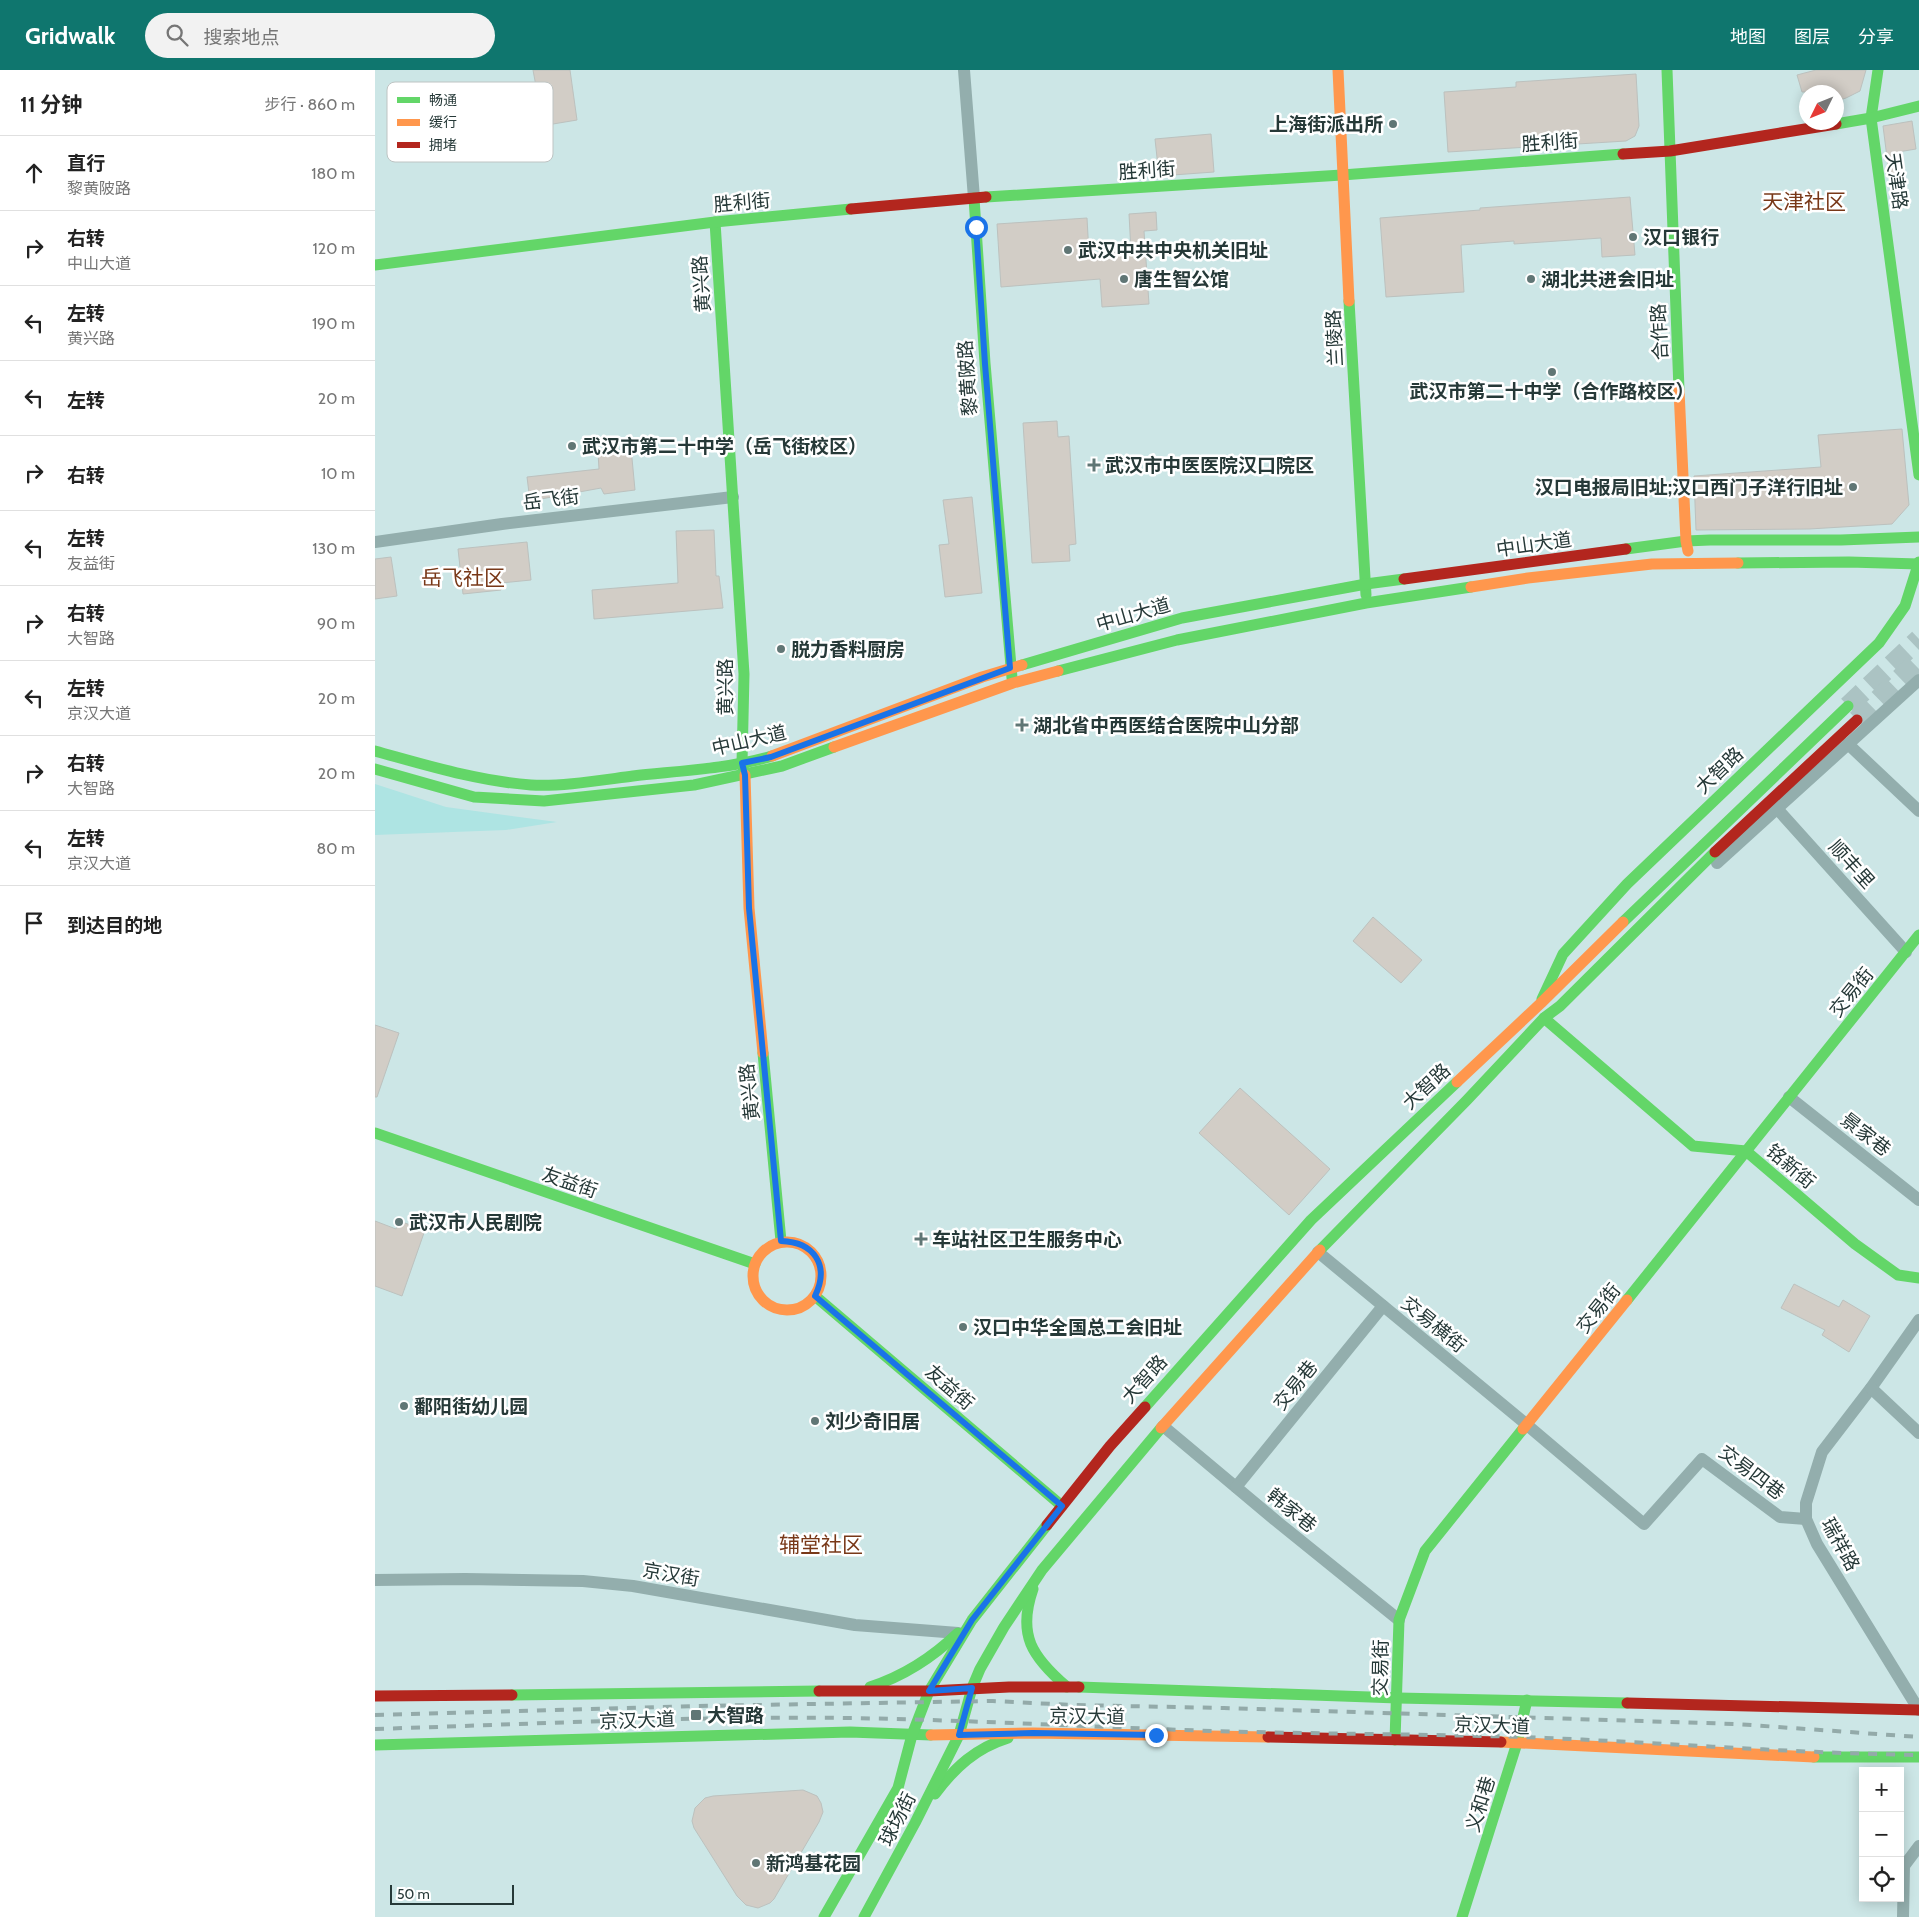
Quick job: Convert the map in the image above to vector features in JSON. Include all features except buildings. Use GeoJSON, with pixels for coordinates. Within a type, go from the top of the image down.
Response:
{"type":"FeatureCollection","features":[{"type":"Feature","properties":{"kind":"main road","name":"兰陵路"},"geometry":{"type":"LineString","coordinates":[[1338,70],[1342,175],[1366,603]]}},
{"type":"Feature","properties":{"kind":"main road","name":"合作路"},"geometry":{"type":"LineString","coordinates":[[1667,70],[1686,541],[1690,563]]}},
{"type":"Feature","properties":{"kind":"main road","name":"天津路"},"geometry":{"type":"LineString","coordinates":[[1878,70],[1871,118],[1919,475]]}},
{"type":"Feature","properties":{"kind":"main road","name":"胜利街"},"geometry":{"type":"LineString","coordinates":[[375,265],[715,222],[974,198],[1342,175],[1669,151],[1871,118],[1919,106]]}},
{"type":"Feature","properties":{"kind":"main road","name":"黎黄陂路"},"geometry":{"type":"LineString","coordinates":[[974,198],[985,364],[1010,668],[1013,684]]}},
{"type":"Feature","properties":{"kind":"main road","name":"黄兴路"},"geometry":{"type":"LineString","coordinates":[[715,222],[744,674],[742,763],[745,775],[749,908],[781,1241]]}},
{"type":"Feature","properties":{"kind":"main road","name":"中山大道"},"geometry":{"type":"LineString","coordinates":[[375,751],[477,778],[532,785],[582,782],[742,763],[771,757],[1010,668],[1182,618],[1366,584],[1686,541],[1841,540],[1919,537]]}},
{"type":"Feature","properties":{"kind":"main road","name":"中山大道"},"geometry":{"type":"LineString","coordinates":[[375,769],[474,797],[544,801],[694,786],[781,766],[1013,684],[1177,640],[1366,603],[1528,578],[1652,564],[1919,563]]}},
{"type":"Feature","properties":{"kind":"main road","name":"大智路"},"geometry":{"type":"LineString","coordinates":[[1541,1003],[1563,954],[1621,891],[1879,643],[1905,606],[1919,563]]}},
{"type":"Feature","properties":{"kind":"main road","name":"大智路"},"geometry":{"type":"LineString","coordinates":[[912,1735],[929,1691],[972,1620],[1110,1446],[1311,1220],[1541,1003],[1675,870],[1849,706]]}},
{"type":"Feature","properties":{"kind":"main road","name":"大智路"},"geometry":{"type":"LineString","coordinates":[[1774,805],[1857,720]]}},
{"type":"Feature","properties":{"kind":"main road","name":"交易街"},"geometry":{"type":"LineString","coordinates":[[1395,1740],[1398,1698],[1399,1620],[1425,1551],[1919,935]]}},
{"type":"Feature","properties":{"kind":"main road","name":"大智路"},"geometry":{"type":"LineString","coordinates":[[959,1735],[972,1688],[980,1669],[1004,1627],[1042,1570],[1163,1426],[1318,1252],[1467,1100],[1544,1018],[1559,1006]]}},
{"type":"Feature","properties":{"kind":"main road","name":"铭新街"},"geometry":{"type":"LineString","coordinates":[[1544,1018],[1693,1146],[1746,1151],[1855,1244],[1898,1275],[1919,1278]]}},
{"type":"Feature","properties":{"kind":"main road","name":"友益街"},"geometry":{"type":"LineString","coordinates":[[375,1132],[755,1264]]}},
{"type":"Feature","properties":{"kind":"main road"},"geometry":{"type":"LineString","coordinates":[[781,1241],[802,1244],[812,1251],[819,1261],[822,1273],[821,1285],[815,1296],[803,1306],[792,1310],[780,1310],[769,1305],[760,1297],[755,1287],[753,1276],[755,1264],[761,1253],[770,1245],[781,1241]]}},
{"type":"Feature","properties":{"kind":"main road","name":"友益街"},"geometry":{"type":"LineString","coordinates":[[815,1296],[1062,1506]]}},
{"type":"Feature","properties":{"kind":"main road"},"geometry":{"type":"LineString","coordinates":[[1042,1570],[1028,1606],[1026,1634],[1039,1659],[1067,1687]]}},
{"type":"Feature","properties":{"kind":"main road"},"geometry":{"type":"LineString","coordinates":[[856,1692],[888,1682],[926,1662],[943,1649],[958,1633]]}},
{"type":"Feature","properties":{"kind":"main road","name":"京汉大道"},"geometry":{"type":"LineString","coordinates":[[375,1696],[575,1695],[753,1691],[856,1692],[1067,1687],[1398,1698],[1919,1710]]}},
{"type":"Feature","properties":{"kind":"main road","name":"义和巷"},"geometry":{"type":"LineString","coordinates":[[1463,1917],[1517,1743],[1527,1700]]}},
{"type":"Feature","properties":{"kind":"main road","name":"京汉大道"},"geometry":{"type":"LineString","coordinates":[[375,1745],[850,1732],[912,1735],[1029,1733],[1517,1743],[1827,1758],[1919,1758]]}},
{"type":"Feature","properties":{"kind":"main road"},"geometry":{"type":"LineString","coordinates":[[915,1823],[942,1784],[974,1752],[997,1741],[1029,1733]]}},
{"type":"Feature","properties":{"kind":"main road","name":"球场街"},"geometry":{"type":"LineString","coordinates":[[824,1917],[898,1788],[912,1735]]}},
{"type":"Feature","properties":{"kind":"main road","name":"球场街"},"geometry":{"type":"LineString","coordinates":[[865,1917],[959,1735]]}},
{"type":"Feature","properties":{"kind":"street","name":"黎黄陂路"},"geometry":{"type":"LineString","coordinates":[[964,70],[974,198]]}},
{"type":"Feature","properties":{"kind":"street","name":"岳飞街"},"geometry":{"type":"LineString","coordinates":[[375,542],[502,524],[733,497]]}},
{"type":"Feature","properties":{"kind":"street","name":"大智路"},"geometry":{"type":"LineString","coordinates":[[1559,1006],[1774,805],[1848,744],[1919,680]]}},
{"type":"Feature","properties":{"kind":"street"},"geometry":{"type":"LineString","coordinates":[[1848,744],[1919,811]]}},
{"type":"Feature","properties":{"kind":"street","name":"顺丰里"},"geometry":{"type":"LineString","coordinates":[[1774,805],[1906,952]]}},
{"type":"Feature","properties":{"kind":"street","name":"景家巷"},"geometry":{"type":"LineString","coordinates":[[1789,1097],[1919,1200]]}},
{"type":"Feature","properties":{"kind":"street","name":"交易横街"},"geometry":{"type":"LineString","coordinates":[[1318,1252],[1527,1424],[1644,1524]]}},
{"type":"Feature","properties":{"kind":"street","name":"交易巷"},"geometry":{"type":"LineString","coordinates":[[1236,1488],[1383,1306]]}},
{"type":"Feature","properties":{"kind":"street","name":"瑞祥路"},"geometry":{"type":"LineString","coordinates":[[1919,1320],[1871,1388],[1822,1452],[1806,1503],[1806,1519],[1817,1544],[1919,1710]]}},
{"type":"Feature","properties":{"kind":"street"},"geometry":{"type":"LineString","coordinates":[[1871,1388],[1919,1433]]}},
{"type":"Feature","properties":{"kind":"street","name":"韩家巷"},"geometry":{"type":"LineString","coordinates":[[1163,1426],[1236,1488],[1399,1620]]}},
{"type":"Feature","properties":{"kind":"street","name":"交易四巷"},"geometry":{"type":"LineString","coordinates":[[1644,1524],[1702,1459],[1780,1517],[1806,1519]]}},
{"type":"Feature","properties":{"kind":"street","name":"京汉街"},"geometry":{"type":"LineString","coordinates":[[375,1580],[465,1579],[583,1582],[633,1586],[855,1625],[958,1633]]}},
{"type":"Feature","properties":{"kind":"street"},"geometry":{"type":"LineString","coordinates":[[1903,1917],[1904,1866],[1919,1846]]}},
{"type":"Feature","properties":{"kind":"shaded area"},"geometry":{"type":"Polygon","coordinates":[[[375,784],[446,807],[557,822],[506,830],[375,835],[375,784]]]}},
{"type":"Feature","properties":{"kind":"tunnel"},"geometry":{"type":"LineString","coordinates":[[1848,706],[1919,639]]}},
{"type":"Feature","properties":{"kind":"tunnel"},"geometry":{"type":"LineString","coordinates":[[1857,720],[1919,660]]}},
{"type":"Feature","properties":{"kind":"railway"},"geometry":{"type":"LineString","coordinates":[[375,1715],[695,1706],[993,1701],[1073,1705],[1736,1724],[1919,1737]]}},
{"type":"Feature","properties":{"kind":"railway"},"geometry":{"type":"LineString","coordinates":[[375,1729],[671,1719],[848,1718],[1213,1731],[1523,1737],[1919,1755]]}},
{"type":"Feature","properties":{"kind":"traffic: fast"},"geometry":{"type":"LineString","coordinates":[[1667,70],[1679,390]]}},
{"type":"Feature","properties":{"kind":"traffic: fast"},"geometry":{"type":"LineString","coordinates":[[1878,70],[1871,118],[1919,475]]}},
{"type":"Feature","properties":{"kind":"traffic: fast"},"geometry":{"type":"LineString","coordinates":[[1844,123],[1919,106]]}},
{"type":"Feature","properties":{"kind":"traffic: fast"},"geometry":{"type":"LineString","coordinates":[[986,197],[1342,175],[1623,154]]}},
{"type":"Feature","properties":{"kind":"traffic: fast"},"geometry":{"type":"LineString","coordinates":[[974,198],[985,363],[1012,678]]}},
{"type":"Feature","properties":{"kind":"traffic: fast"},"geometry":{"type":"LineString","coordinates":[[375,265],[715,222],[851,209]]}},
{"type":"Feature","properties":{"kind":"traffic: fast"},"geometry":{"type":"LineString","coordinates":[[715,222],[744,674],[742,763],[745,775]]}},
{"type":"Feature","properties":{"kind":"traffic: fast"},"geometry":{"type":"LineString","coordinates":[[1349,301],[1366,595]]}},
{"type":"Feature","properties":{"kind":"traffic: fast"},"geometry":{"type":"LineString","coordinates":[[1626,549],[1686,541],[1710,540],[1841,540],[1919,537]]}},
{"type":"Feature","properties":{"kind":"traffic: fast"},"geometry":{"type":"LineString","coordinates":[[1738,563],[1849,562],[1919,564]]}},
{"type":"Feature","properties":{"kind":"traffic: fast"},"geometry":{"type":"LineString","coordinates":[[1542,999],[1563,954],[1627,884],[1879,643],[1905,606],[1919,562]]}},
{"type":"Feature","properties":{"kind":"traffic: fast"},"geometry":{"type":"LineString","coordinates":[[1022,665],[1182,618],[1366,584],[1404,579]]}},
{"type":"Feature","properties":{"kind":"traffic: fast"},"geometry":{"type":"LineString","coordinates":[[1058,671],[1177,640],[1366,603],[1471,587]]}},
{"type":"Feature","properties":{"kind":"traffic: fast"},"geometry":{"type":"LineString","coordinates":[[1623,922],[1848,706]]}},
{"type":"Feature","properties":{"kind":"traffic: fast"},"geometry":{"type":"LineString","coordinates":[[375,769],[474,797],[544,801],[694,785],[782,766],[834,747]]}},
{"type":"Feature","properties":{"kind":"traffic: fast"},"geometry":{"type":"LineString","coordinates":[[375,751],[471,776],[531,785],[582,783],[703,769],[738,764],[772,756]]}},
{"type":"Feature","properties":{"kind":"traffic: fast"},"geometry":{"type":"LineString","coordinates":[[1320,1250],[1467,1100],[1544,1018],[1560,1006],[1715,852]]}},
{"type":"Feature","properties":{"kind":"traffic: fast"},"geometry":{"type":"LineString","coordinates":[[1627,1300],[1919,935]]}},
{"type":"Feature","properties":{"kind":"traffic: fast"},"geometry":{"type":"LineString","coordinates":[[1544,1018],[1693,1146],[1746,1151],[1855,1244],[1898,1275],[1919,1278]]}},
{"type":"Feature","properties":{"kind":"traffic: fast"},"geometry":{"type":"LineString","coordinates":[[763,1053],[781,1241]]}},
{"type":"Feature","properties":{"kind":"traffic: fast"},"geometry":{"type":"LineString","coordinates":[[1145,1407],[1311,1220],[1457,1082]]}},
{"type":"Feature","properties":{"kind":"traffic: fast"},"geometry":{"type":"LineString","coordinates":[[375,1133],[755,1264]]}},
{"type":"Feature","properties":{"kind":"traffic: fast"},"geometry":{"type":"LineString","coordinates":[[815,1296],[1062,1506]]}},
{"type":"Feature","properties":{"kind":"traffic: fast"},"geometry":{"type":"LineString","coordinates":[[864,1917],[915,1823],[959,1735],[972,1688],[980,1669],[1004,1627],[1042,1570],[1161,1428]]}},
{"type":"Feature","properties":{"kind":"traffic: fast"},"geometry":{"type":"LineString","coordinates":[[1395,1740],[1399,1620],[1425,1551],[1523,1429]]}},
{"type":"Feature","properties":{"kind":"traffic: fast"},"geometry":{"type":"LineString","coordinates":[[824,1917],[898,1788],[912,1735],[929,1691],[972,1620],[1047,1525]]}},
{"type":"Feature","properties":{"kind":"traffic: fast"},"geometry":{"type":"LineString","coordinates":[[1033,1589],[1028,1605],[1027,1620],[1027,1632],[1031,1644],[1045,1665],[1067,1687]]}},
{"type":"Feature","properties":{"kind":"traffic: fast"},"geometry":{"type":"LineString","coordinates":[[870,1687],[906,1672],[938,1650],[958,1633]]}},
{"type":"Feature","properties":{"kind":"traffic: fast"},"geometry":{"type":"LineString","coordinates":[[1079,1687],[1398,1698],[1627,1703]]}},
{"type":"Feature","properties":{"kind":"traffic: fast"},"geometry":{"type":"LineString","coordinates":[[512,1695],[819,1691]]}},
{"type":"Feature","properties":{"kind":"traffic: fast"},"geometry":{"type":"LineString","coordinates":[[1462,1917],[1517,1743],[1527,1700]]}},
{"type":"Feature","properties":{"kind":"traffic: fast"},"geometry":{"type":"LineString","coordinates":[[375,1745],[850,1732],[931,1735]]}},
{"type":"Feature","properties":{"kind":"traffic: fast"},"geometry":{"type":"LineString","coordinates":[[935,1794],[950,1775],[976,1753],[1008,1738]]}},
{"type":"Feature","properties":{"kind":"traffic: fast"},"geometry":{"type":"LineString","coordinates":[[1814,1757],[1919,1757]]}},
{"type":"Feature","properties":{"kind":"traffic: slow"},"geometry":{"type":"LineString","coordinates":[[1338,70],[1349,301]]}},
{"type":"Feature","properties":{"kind":"traffic: slow"},"geometry":{"type":"LineString","coordinates":[[1679,390],[1688,551]]}},
{"type":"Feature","properties":{"kind":"traffic: slow"},"geometry":{"type":"LineString","coordinates":[[1471,587],[1528,578],[1652,564],[1738,563]]}},
{"type":"Feature","properties":{"kind":"traffic: slow"},"geometry":{"type":"LineString","coordinates":[[772,756],[982,677],[1022,665]]}},
{"type":"Feature","properties":{"kind":"traffic: slow"},"geometry":{"type":"LineString","coordinates":[[834,747],[1013,683],[1058,671]]}},
{"type":"Feature","properties":{"kind":"traffic: slow"},"geometry":{"type":"LineString","coordinates":[[745,775],[749,908],[763,1053]]}},
{"type":"Feature","properties":{"kind":"traffic: slow"},"geometry":{"type":"LineString","coordinates":[[1457,1082],[1623,922]]}},
{"type":"Feature","properties":{"kind":"traffic: slow"},"geometry":{"type":"LineString","coordinates":[[780,1242],[794,1242],[806,1247],[816,1257],[821,1269],[821,1276],[821,1283],[816,1295],[806,1305],[794,1310],[780,1310],[768,1305],[758,1295],[753,1283],[753,1269],[758,1257],[768,1247],[780,1242]]}},
{"type":"Feature","properties":{"kind":"traffic: slow"},"geometry":{"type":"LineString","coordinates":[[1161,1428],[1320,1250]]}},
{"type":"Feature","properties":{"kind":"traffic: slow"},"geometry":{"type":"LineString","coordinates":[[1523,1429],[1627,1300]]}},
{"type":"Feature","properties":{"kind":"traffic: slow"},"geometry":{"type":"LineString","coordinates":[[931,1735],[1033,1733],[1268,1737]]}},
{"type":"Feature","properties":{"kind":"traffic: slow"},"geometry":{"type":"LineString","coordinates":[[1501,1742],[1814,1757]]}},
{"type":"Feature","properties":{"kind":"traffic: jam"},"geometry":{"type":"LineString","coordinates":[[1623,154],[1670,151],[1799,130]]}},
{"type":"Feature","properties":{"kind":"traffic: jam"},"geometry":{"type":"LineString","coordinates":[[851,209],[986,197]]}},
{"type":"Feature","properties":{"kind":"traffic: jam"},"geometry":{"type":"LineString","coordinates":[[1404,579],[1626,549]]}},
{"type":"Feature","properties":{"kind":"traffic: jam"},"geometry":{"type":"LineString","coordinates":[[1715,852],[1857,720]]}},
{"type":"Feature","properties":{"kind":"traffic: jam"},"geometry":{"type":"LineString","coordinates":[[1047,1525],[1110,1446],[1145,1407]]}},
{"type":"Feature","properties":{"kind":"traffic: jam"},"geometry":{"type":"LineString","coordinates":[[819,1691],[929,1691],[1009,1687],[1079,1687]]}},
{"type":"Feature","properties":{"kind":"traffic: jam"},"geometry":{"type":"LineString","coordinates":[[375,1696],[512,1695]]}},
{"type":"Feature","properties":{"kind":"traffic: jam"},"geometry":{"type":"LineString","coordinates":[[1627,1703],[1919,1710]]}},
{"type":"Feature","properties":{"kind":"traffic: jam"},"geometry":{"type":"LineString","coordinates":[[1268,1737],[1501,1742]]}},
{"type":"Feature","properties":{"kind":"place","name":"上海街派出所"},"geometry":{"type":"Point","coordinates":[1393,124]}},
{"type":"Feature","properties":{"kind":"place","name":"汉口银行"},"geometry":{"type":"Point","coordinates":[1633,237]}},
{"type":"Feature","properties":{"kind":"place","name":"武汉中共中央机关旧址"},"geometry":{"type":"Point","coordinates":[1068,250]}},
{"type":"Feature","properties":{"kind":"place","name":"唐生智公馆"},"geometry":{"type":"Point","coordinates":[1124,279]}},
{"type":"Feature","properties":{"kind":"place","name":"湖北共进会旧址"},"geometry":{"type":"Point","coordinates":[1531,279]}},
{"type":"Feature","properties":{"kind":"place","name":"武汉市第二十中学（合作路校区）"},"geometry":{"type":"Point","coordinates":[1552,372]}},
{"type":"Feature","properties":{"kind":"place","name":"武汉市第二十中学（岳飞街校区）"},"geometry":{"type":"Point","coordinates":[572,446]}},
{"type":"Feature","properties":{"kind":"place","name":"武汉市中医医院汉口院区"},"geometry":{"type":"Point","coordinates":[1094,465]}},
{"type":"Feature","properties":{"kind":"place","name":"汉口电报局旧址;汉口西门子洋行旧址"},"geometry":{"type":"Point","coordinates":[1853,487]}},
{"type":"Feature","properties":{"kind":"place","name":"脱力香料厨房"},"geometry":{"type":"Point","coordinates":[781,649]}},
{"type":"Feature","properties":{"kind":"place","name":"湖北省中西医结合医院中山分部"},"geometry":{"type":"Point","coordinates":[1022,725]}},
{"type":"Feature","properties":{"kind":"place","name":"武汉市人民剧院"},"geometry":{"type":"Point","coordinates":[399,1222]}},
{"type":"Feature","properties":{"kind":"place","name":"车站社区卫生服务中心"},"geometry":{"type":"Point","coordinates":[921,1239]}},
{"type":"Feature","properties":{"kind":"place","name":"汉口中华全国总工会旧址"},"geometry":{"type":"Point","coordinates":[963,1327]}},
{"type":"Feature","properties":{"kind":"place","name":"鄱阳街幼儿园"},"geometry":{"type":"Point","coordinates":[404,1406]}},
{"type":"Feature","properties":{"kind":"place","name":"刘少奇旧居"},"geometry":{"type":"Point","coordinates":[815,1421]}},
{"type":"Feature","properties":{"kind":"place","name":"大智路"},"geometry":{"type":"Point","coordinates":[696,1715]}},
{"type":"Feature","properties":{"kind":"place","name":"新鸿基花园"},"geometry":{"type":"Point","coordinates":[756,1863]}},
{"type":"Feature","properties":{"kind":"district","name":"天津社区"},"geometry":{"type":"Point","coordinates":[1804,202]}},
{"type":"Feature","properties":{"kind":"district","name":"岳飞社区"},"geometry":{"type":"Point","coordinates":[463,578]}},
{"type":"Feature","properties":{"kind":"district","name":"辅堂社区"},"geometry":{"type":"Point","coordinates":[821,1545]}},
{"type":"Feature","properties":{"kind":"route"},"geometry":{"type":"LineString","coordinates":[[976,227],[985,364],[1010,668],[771,757],[742,763],[745,775],[749,908],[781,1241],[802,1244],[812,1251],[819,1261],[822,1273],[821,1285],[815,1296],[1062,1506],[972,1620],[929,1691],[972,1688],[959,1735],[1033,1733],[1156,1735]]}}]}
